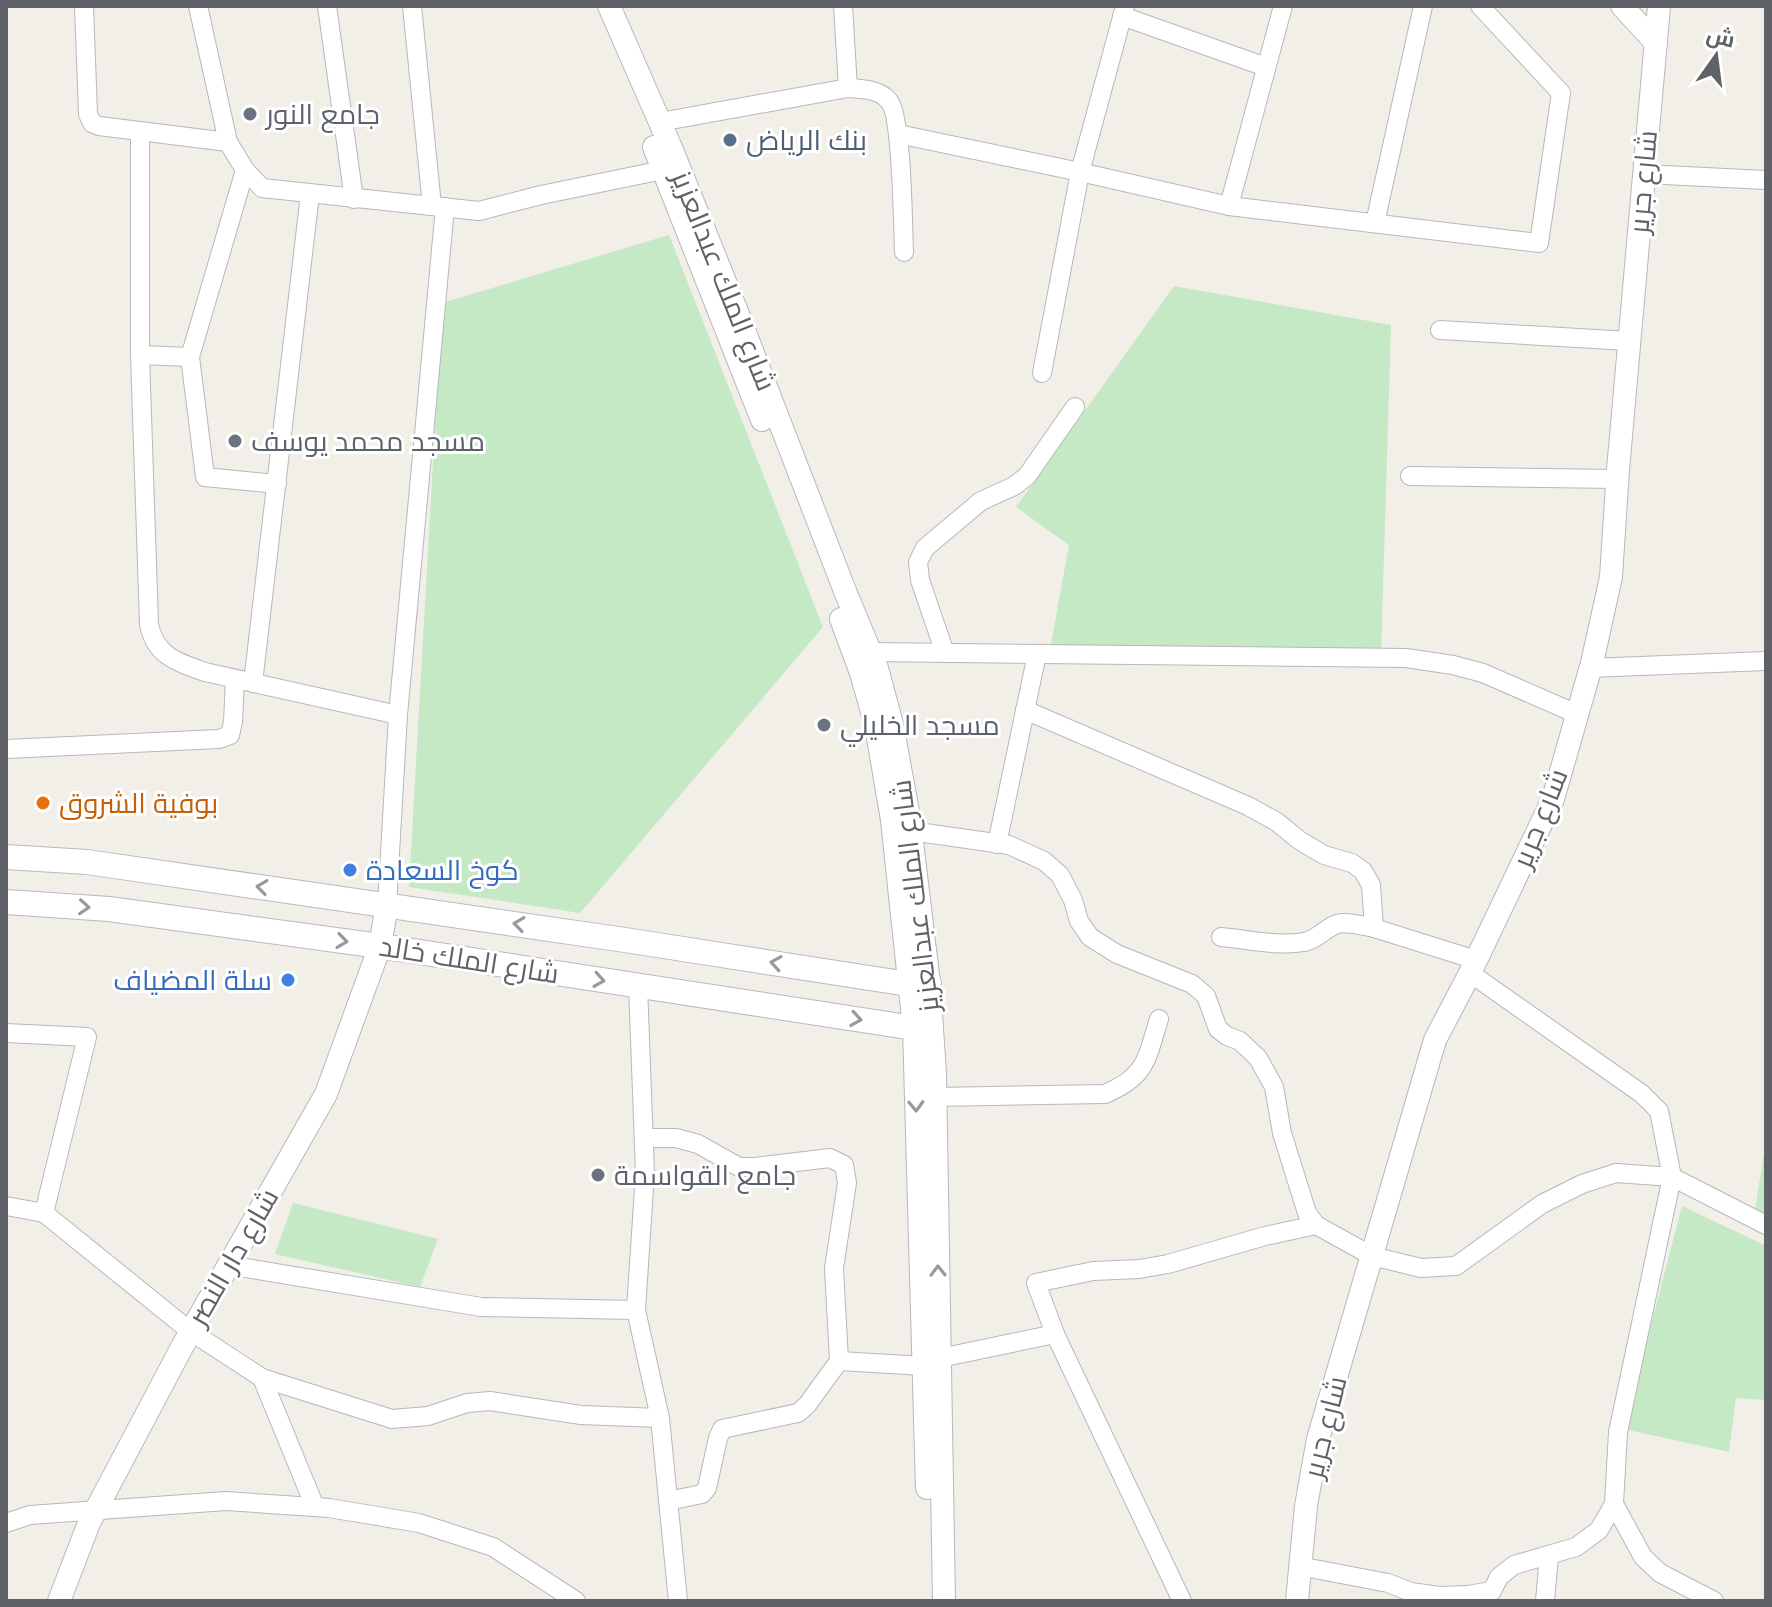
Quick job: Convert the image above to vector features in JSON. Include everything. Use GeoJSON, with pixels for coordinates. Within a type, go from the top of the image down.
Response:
{"type":"FeatureCollection","features":[{"type":"Feature","properties":{"kind":"main road","name":"شارع الملك خالد"},"geometry":{"type":"LineString","coordinates":[[6,857],[87,862],[918,983]]}},
{"type":"Feature","properties":{"kind":"main road","name":"شارع الملك خالد"},"geometry":{"type":"LineString","coordinates":[[6,902],[109,909],[380,946],[922,1028]]}},
{"type":"Feature","properties":{"kind":"street"},"geometry":{"type":"LineString","coordinates":[[84,6],[88,114],[92,123],[228,142]]}},
{"type":"Feature","properties":{"kind":"street"},"geometry":{"type":"LineString","coordinates":[[198,6],[228,142],[245,170],[262,188],[479,211],[663,170]]}},
{"type":"Feature","properties":{"kind":"street"},"geometry":{"type":"LineString","coordinates":[[327,6],[354,199]]}},
{"type":"Feature","properties":{"kind":"street"},"geometry":{"type":"LineString","coordinates":[[387,905],[398,715],[438,207],[412,6]]}},
{"type":"Feature","properties":{"kind":"street","name":"شارع الملك عبدالعزيز"},"geometry":{"type":"LineString","coordinates":[[593,6],[663,170],[861,673],[876,726],[918,983]]}},
{"type":"Feature","properties":{"kind":"street","name":"شارع الملك عبدالعزيز"},"geometry":{"type":"LineString","coordinates":[[609,6],[660,122],[877,668],[892,724],[911,831],[922,1028],[932,1362],[944,1601]]}},
{"type":"Feature","properties":{"kind":"street"},"geometry":{"type":"LineString","coordinates":[[843,6],[848,88]]}},
{"type":"Feature","properties":{"kind":"street"},"geometry":{"type":"LineString","coordinates":[[1229,206],[1283,6]]}},
{"type":"Feature","properties":{"kind":"street"},"geometry":{"type":"LineString","coordinates":[[1375,223],[1423,6]]}},
{"type":"Feature","properties":{"kind":"street"},"geometry":{"type":"LineString","coordinates":[[898,134],[1229,206],[1539,243],[1561,93],[1480,6]]}},
{"type":"Feature","properties":{"kind":"street"},"geometry":{"type":"LineString","coordinates":[[1622,6],[1656,43]]}},
{"type":"Feature","properties":{"kind":"street","name":"شارع جرير"},"geometry":{"type":"LineString","coordinates":[[1297,1601],[1306,1506],[1318,1439],[1435,1040],[1553,799],[1590,668],[1611,577],[1659,6]]}},
{"type":"Feature","properties":{"kind":"street"},"geometry":{"type":"LineString","coordinates":[[1042,373],[1080,172],[1123,11],[1266,67]]}},
{"type":"Feature","properties":{"kind":"street"},"geometry":{"type":"LineString","coordinates":[[660,122],[848,88],[870,89],[889,100],[895,113],[904,252]]}},
{"type":"Feature","properties":{"kind":"street"},"geometry":{"type":"LineString","coordinates":[[140,132],[140,355],[151,638],[160,650],[177,662],[205,672],[398,715]]}},
{"type":"Feature","properties":{"kind":"street"},"geometry":{"type":"LineString","coordinates":[[245,170],[190,357],[205,477],[277,484]]}},
{"type":"Feature","properties":{"kind":"street"},"geometry":{"type":"LineString","coordinates":[[1644,174],[1766,180]]}},
{"type":"Feature","properties":{"kind":"street"},"geometry":{"type":"LineString","coordinates":[[6,749],[219,739],[230,735],[244,682],[277,484],[310,194]]}},
{"type":"Feature","properties":{"kind":"street"},"geometry":{"type":"LineString","coordinates":[[1440,330],[1629,341]]}},
{"type":"Feature","properties":{"kind":"street"},"geometry":{"type":"LineString","coordinates":[[140,355],[190,357]]}},
{"type":"Feature","properties":{"kind":"street"},"geometry":{"type":"LineString","coordinates":[[945,653],[920,580],[918,562],[925,548],[981,501],[1014,486],[1027,476],[1075,407]]}},
{"type":"Feature","properties":{"kind":"street"},"geometry":{"type":"LineString","coordinates":[[1410,476],[1617,479]]}},
{"type":"Feature","properties":{"kind":"street"},"geometry":{"type":"LineString","coordinates":[[870,652],[1406,658],[1483,673],[1577,714]]}},
{"type":"Feature","properties":{"kind":"street"},"geometry":{"type":"LineString","coordinates":[[997,844],[1037,654]]}},
{"type":"Feature","properties":{"kind":"street"},"geometry":{"type":"LineString","coordinates":[[1590,668],[1766,661]]}},
{"type":"Feature","properties":{"kind":"street"},"geometry":{"type":"LineString","coordinates":[[1025,710],[1248,806],[1324,855],[1352,863],[1363,871],[1371,885],[1374,928]]}},
{"type":"Feature","properties":{"kind":"street"},"geometry":{"type":"LineString","coordinates":[[911,831],[1009,845],[1044,861],[1060,875],[1073,900],[1079,921],[1090,937],[1117,954],[1192,984],[1206,996],[1218,1029],[1240,1041],[1258,1058],[1274,1087],[1282,1133],[1307,1213],[1316,1225],[1372,1256],[1421,1268],[1456,1266],[1542,1204],[1582,1184],[1616,1173],[1672,1177],[1766,1225]]}},
{"type":"Feature","properties":{"kind":"street","name":"شارع دار النصر"},"geometry":{"type":"LineString","coordinates":[[59,1601],[89,1523],[190,1331],[326,1094],[380,946],[387,905]]}},
{"type":"Feature","properties":{"kind":"street"},"geometry":{"type":"LineString","coordinates":[[1221,937],[1306,942],[1342,923],[1374,928],[1473,966],[1642,1094],[1659,1111],[1672,1177],[1618,1432],[1614,1504],[1599,1530],[1576,1547],[1514,1565],[1499,1577],[1492,1591],[1468,1595],[1410,1597],[1388,1583],[1299,1566]]}},
{"type":"Feature","properties":{"kind":"street"},"geometry":{"type":"LineString","coordinates":[[638,986],[645,1173],[636,1310],[660,1418],[678,1601]]}},
{"type":"Feature","properties":{"kind":"street"},"geometry":{"type":"LineString","coordinates":[[935,1097],[1105,1094],[1125,1086],[1140,1073],[1159,1019]]}},
{"type":"Feature","properties":{"kind":"street","name":"شارع الملك عبدالعزيز"},"geometry":{"type":"LineString","coordinates":[[922,1028],[935,1097],[930,1601]]}},
{"type":"Feature","properties":{"kind":"street"},"geometry":{"type":"LineString","coordinates":[[6,1033],[87,1037],[44,1213]]}},
{"type":"Feature","properties":{"kind":"street"},"geometry":{"type":"LineString","coordinates":[[644,1138],[676,1138],[698,1144],[739,1167],[830,1158],[844,1165],[847,1183],[834,1268],[839,1361],[798,1413],[722,1429],[707,1488],[702,1494],[668,1501]]}},
{"type":"Feature","properties":{"kind":"street"},"geometry":{"type":"LineString","coordinates":[[6,1206],[44,1213],[190,1331],[262,1378],[392,1419],[428,1416],[467,1403],[490,1401],[581,1415],[660,1418]]}},
{"type":"Feature","properties":{"kind":"street"},"geometry":{"type":"LineString","coordinates":[[1182,1601],[1055,1334],[1036,1283],[1093,1271],[1168,1264],[1316,1225]]}},
{"type":"Feature","properties":{"kind":"street"},"geometry":{"type":"LineString","coordinates":[[228,1265],[481,1307],[636,1310]]}},
{"type":"Feature","properties":{"kind":"street"},"geometry":{"type":"LineString","coordinates":[[839,1361],[932,1362],[1055,1334]]}},
{"type":"Feature","properties":{"kind":"street"},"geometry":{"type":"LineString","coordinates":[[262,1378],[315,1507]]}},
{"type":"Feature","properties":{"kind":"street"},"geometry":{"type":"LineString","coordinates":[[6,1523],[30,1515],[226,1501],[315,1507],[419,1523],[493,1547],[576,1601]]}},
{"type":"Feature","properties":{"kind":"street"},"geometry":{"type":"LineString","coordinates":[[1614,1504],[1643,1557],[1660,1573],[1714,1601]]}},
{"type":"Feature","properties":{"kind":"street"},"geometry":{"type":"LineString","coordinates":[[1545,1601],[1549,1556]]}},
{"type":"Feature","properties":{"kind":"green space"},"geometry":{"type":"Polygon","coordinates":[[[669,235],[823,627],[580,913],[409,887],[442,303],[669,235]]]}},
{"type":"Feature","properties":{"kind":"green space"},"geometry":{"type":"Polygon","coordinates":[[[1174,286],[1391,325],[1381,654],[1049,655],[1069,545],[1016,507],[1174,286]]]}},
{"type":"Feature","properties":{"kind":"green space"},"geometry":{"type":"Polygon","coordinates":[[[1766,1141],[1766,1221],[1754,1216],[1766,1141]]]}},
{"type":"Feature","properties":{"kind":"green space"},"geometry":{"type":"Polygon","coordinates":[[[293,1203],[438,1239],[420,1287],[275,1254],[293,1203]]]}},
{"type":"Feature","properties":{"kind":"green space"},"geometry":{"type":"Polygon","coordinates":[[[1682,1206],[1766,1246],[1766,1400],[1736,1398],[1729,1452],[1624,1429],[1682,1206]]]}},
{"type":"Feature","properties":{"kind":"place","name":"جامع النور"},"geometry":{"type":"Point","coordinates":[250,114]}},
{"type":"Feature","properties":{"kind":"place","name":"بنك الرياض"},"geometry":{"type":"Point","coordinates":[730,140]}},
{"type":"Feature","properties":{"kind":"place","name":"مسجد محمد يوسف"},"geometry":{"type":"Point","coordinates":[235,441]}},
{"type":"Feature","properties":{"kind":"place","name":"مسجد الخليلي"},"geometry":{"type":"Point","coordinates":[824,725]}},
{"type":"Feature","properties":{"kind":"place","name":"بوفية الشروق"},"geometry":{"type":"Point","coordinates":[43,803]}},
{"type":"Feature","properties":{"kind":"place","name":"كوخ السعادة"},"geometry":{"type":"Point","coordinates":[350,870]}},
{"type":"Feature","properties":{"kind":"place","name":"سلة المضياف"},"geometry":{"type":"Point","coordinates":[288,980]}},
{"type":"Feature","properties":{"kind":"place","name":"جامع القواسمة"},"geometry":{"type":"Point","coordinates":[598,1175]}}]}
